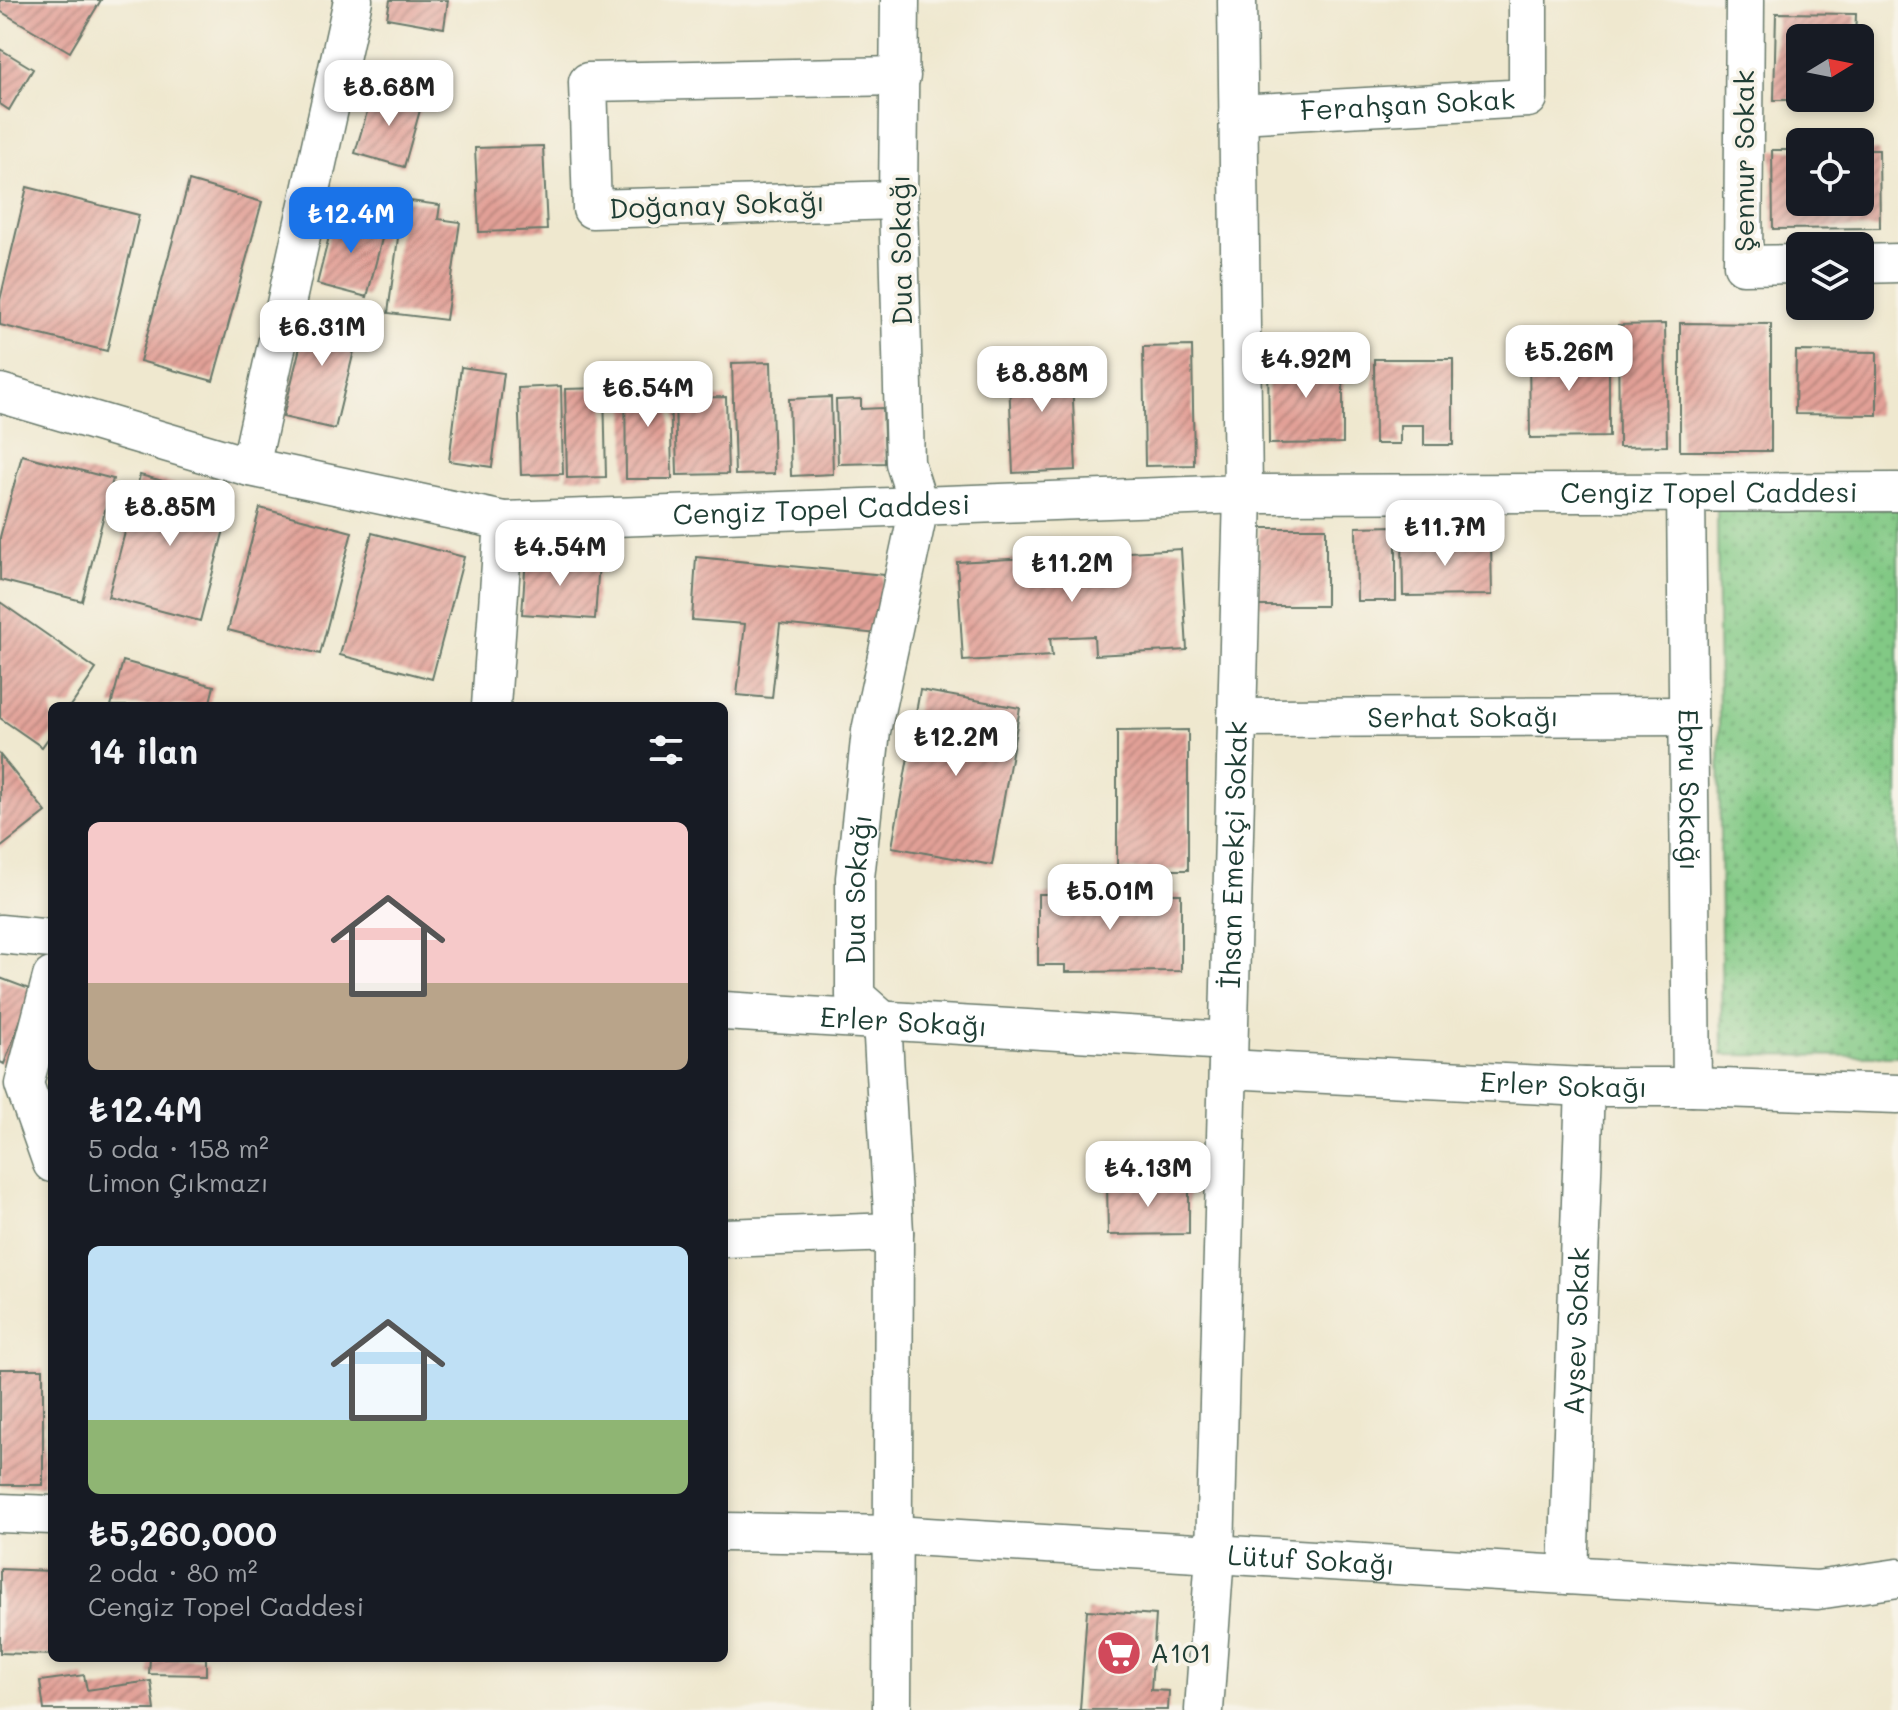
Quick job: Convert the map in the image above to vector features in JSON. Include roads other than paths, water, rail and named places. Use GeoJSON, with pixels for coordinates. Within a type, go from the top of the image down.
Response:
{"type":"FeatureCollection","features":[{"type":"Feature","properties":{"kind":"street"},"geometry":{"type":"LineString","coordinates":[[250,467],[353,0]]}},
{"type":"Feature","properties":{"kind":"street","name":"Dua Sokağı"},"geometry":{"type":"LineString","coordinates":[[882,1020],[855,996],[855,878],[871,731],[919,507],[905,463],[898,200],[900,0]]}},
{"type":"Feature","properties":{"kind":"street","name":"İhsan Emekçi Sokak"},"geometry":{"type":"LineString","coordinates":[[1204,1710],[1215,1554],[1243,494],[1237,0]]}},
{"type":"Feature","properties":{"kind":"street","name":"Ferahşan Sokak"},"geometry":{"type":"LineString","coordinates":[[1238,114],[1528,98],[1528,0]]}},
{"type":"Feature","properties":{"kind":"street","name":"Şennur Sokak"},"geometry":{"type":"LineString","coordinates":[[1745,0],[1743,265],[1786,264]]}},
{"type":"Feature","properties":{"kind":"street","name":"Doğanay Sokağı"},"geometry":{"type":"LineString","coordinates":[[898,200],[592,209],[588,82],[901,76]]}},
{"type":"Feature","properties":{"kind":"street"},"geometry":{"type":"LineString","coordinates":[[1874,264],[1898,263]]}},
{"type":"Feature","properties":{"kind":"street","name":"Cengiz Topel Caddesi"},"geometry":{"type":"LineString","coordinates":[[0,393],[250,467],[504,521],[1243,494],[1898,492]]}},
{"type":"Feature","properties":{"kind":"street","name":"Ebru Sokağı"},"geometry":{"type":"LineString","coordinates":[[1686,492],[1692,1087]]}},
{"type":"Feature","properties":{"kind":"street"},"geometry":{"type":"LineString","coordinates":[[491,702],[504,521]]}},
{"type":"Feature","properties":{"kind":"street","name":"Serhat Sokağı"},"geometry":{"type":"LineString","coordinates":[[1237,718],[1687,716]]}},
{"type":"Feature","properties":{"kind":"street"},"geometry":{"type":"LineString","coordinates":[[0,934],[48,939]]}},
{"type":"Feature","properties":{"kind":"street"},"geometry":{"type":"LineString","coordinates":[[48,992],[24,1084],[48,1152]]}},
{"type":"Feature","properties":{"kind":"street","name":"Erler Sokağı"},"geometry":{"type":"LineString","coordinates":[[728,1011],[882,1020],[1585,1087],[1898,1094]]}},
{"type":"Feature","properties":{"kind":"street"},"geometry":{"type":"LineString","coordinates":[[882,1020],[894,1232],[892,1707]]}},
{"type":"Feature","properties":{"kind":"street","name":"Aysev Sokak"},"geometry":{"type":"LineString","coordinates":[[1568,1575],[1585,1087]]}},
{"type":"Feature","properties":{"kind":"street"},"geometry":{"type":"LineString","coordinates":[[728,1238],[894,1232]]}},
{"type":"Feature","properties":{"kind":"street"},"geometry":{"type":"LineString","coordinates":[[0,1513],[48,1515]]}},
{"type":"Feature","properties":{"kind":"street","name":"Lütuf Sokağı"},"geometry":{"type":"LineString","coordinates":[[728,1532],[894,1535],[1817,1590],[1898,1578]]}},
{"type":"Feature","properties":{"kind":"place","name":"A101"},"geometry":{"type":"Point","coordinates":[1119,1653]}}]}
